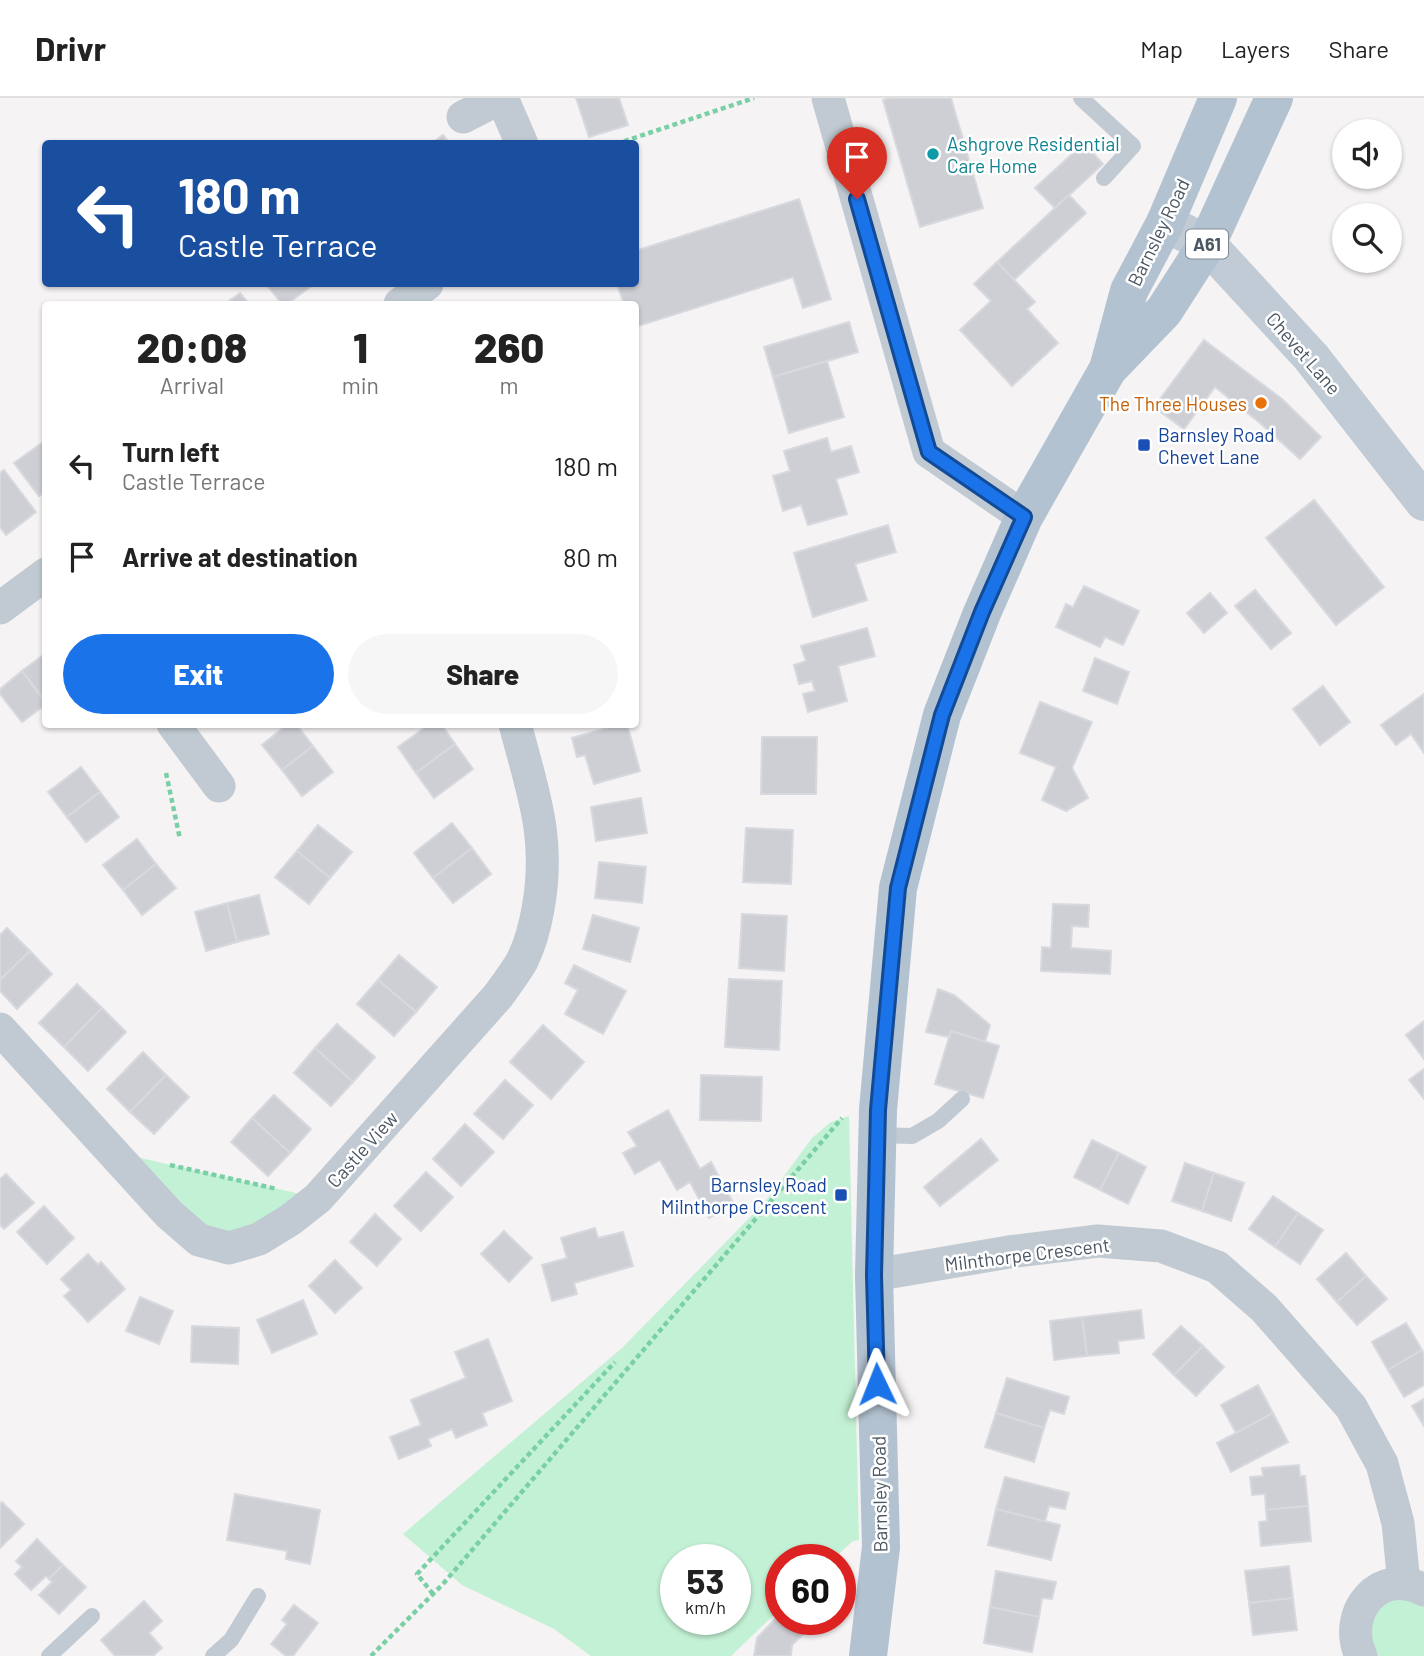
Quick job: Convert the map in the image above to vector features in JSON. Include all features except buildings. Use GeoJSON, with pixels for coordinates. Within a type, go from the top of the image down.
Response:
{"type":"FeatureCollection","features":[{"type":"Feature","properties":{"kind":"main road","name":"Barnsley Road"},"geometry":{"type":"LineString","coordinates":[[1108,369],[1129,291],[1165,223],[1218,98]]}},
{"type":"Feature","properties":{"kind":"main road","name":"Barnsley Road"},"geometry":{"type":"LineString","coordinates":[[869,1656],[881,1547],[874,1275],[878,1122],[898,888],[920,798],[942,715],[982,612],[1024,517],[1108,369],[1164,311],[1207,244],[1274,98]]}},
{"type":"Feature","properties":{"kind":"main road","name":"Chevet Lane"},"geometry":{"type":"LineString","coordinates":[[1165,223],[1207,244],[1311,357],[1424,502]]}},
{"type":"Feature","properties":{"kind":"street"},"geometry":{"type":"LineString","coordinates":[[463,117],[501,98],[520,140]]}},
{"type":"Feature","properties":{"kind":"street"},"geometry":{"type":"LineString","coordinates":[[828,98],[929,452],[1024,517]]}},
{"type":"Feature","properties":{"kind":"street"},"geometry":{"type":"LineString","coordinates":[[404,301],[423,287]]}},
{"type":"Feature","properties":{"kind":"street"},"geometry":{"type":"LineString","coordinates":[[0,608],[42,577]]}},
{"type":"Feature","properties":{"kind":"street"},"geometry":{"type":"LineString","coordinates":[[176,728],[219,786]]}},
{"type":"Feature","properties":{"kind":"street","name":"Castle View"},"geometry":{"type":"LineString","coordinates":[[0,1029],[169,1214],[199,1240],[229,1248],[259,1239],[318,1199],[498,996],[523,959],[536,924],[544,878],[543,834],[517,728]]}},
{"type":"Feature","properties":{"kind":"street","name":"Milnthorpe Crescent"},"geometry":{"type":"LineString","coordinates":[[874,1275],[1009,1252],[1098,1241],[1161,1246],[1217,1267],[1264,1308],[1351,1407],[1382,1464],[1414,1587],[1388,1586],[1365,1601],[1359,1611],[1354,1634],[1361,1656]]}},
{"type":"Feature","properties":{"kind":"lane"},"geometry":{"type":"LineString","coordinates":[[1081,98],[1133,146],[1104,178]]}},
{"type":"Feature","properties":{"kind":"lane"},"geometry":{"type":"LineString","coordinates":[[878,1122],[912,1136],[938,1121],[962,1099]]}},
{"type":"Feature","properties":{"kind":"lane"},"geometry":{"type":"LineString","coordinates":[[213,1656],[231,1640],[258,1596]]}},
{"type":"Feature","properties":{"kind":"lane"},"geometry":{"type":"LineString","coordinates":[[49,1656],[92,1616]]}},
{"type":"Feature","properties":{"kind":"path"},"geometry":{"type":"LineString","coordinates":[[628,140],[754,98]]}},
{"type":"Feature","properties":{"kind":"path"},"geometry":{"type":"LineString","coordinates":[[164,763],[180,839]]}},
{"type":"Feature","properties":{"kind":"path"},"geometry":{"type":"LineString","coordinates":[[370,1656],[433,1594],[849,1110],[878,1122]]}},
{"type":"Feature","properties":{"kind":"path"},"geometry":{"type":"LineString","coordinates":[[169,1165],[318,1199]]}},
{"type":"Feature","properties":{"kind":"path"},"geometry":{"type":"LineString","coordinates":[[433,1594],[417,1574],[615,1362]]}},
{"type":"Feature","properties":{"kind":"green space"},"geometry":{"type":"Polygon","coordinates":[[[849,1116],[859,1540],[850,1544],[765,1544],[765,1623],[731,1656],[591,1656],[554,1629],[462,1585],[403,1534],[622,1348],[765,1202],[812,1138],[831,1122],[849,1116]]]}},
{"type":"Feature","properties":{"kind":"green space"},"geometry":{"type":"Polygon","coordinates":[[[114,1152],[318,1198],[229,1248],[114,1152]]]}},
{"type":"Feature","properties":{"kind":"green space"},"geometry":{"type":"Polygon","coordinates":[[[1424,1590],[1424,1656],[1361,1656],[1358,1611],[1424,1590]]]}},
{"type":"Feature","properties":{"kind":"place","name":"Ashgrove Residential Care Home"},"geometry":{"type":"Point","coordinates":[933,154]}},
{"type":"Feature","properties":{"kind":"place","name":"The Three Houses"},"geometry":{"type":"Point","coordinates":[1261,403]}},
{"type":"Feature","properties":{"kind":"place","name":"Barnsley Road Chevet Lane"},"geometry":{"type":"Point","coordinates":[1144,445]}},
{"type":"Feature","properties":{"kind":"place","name":"Barnsley Road Milnthorpe Crescent"},"geometry":{"type":"Point","coordinates":[841,1195]}},
{"type":"Feature","properties":{"kind":"route"},"geometry":{"type":"LineString","coordinates":[[857,199],[929,452],[1024,517],[982,612],[942,715],[898,888],[878,1110],[874,1275],[877,1384]]}}]}
